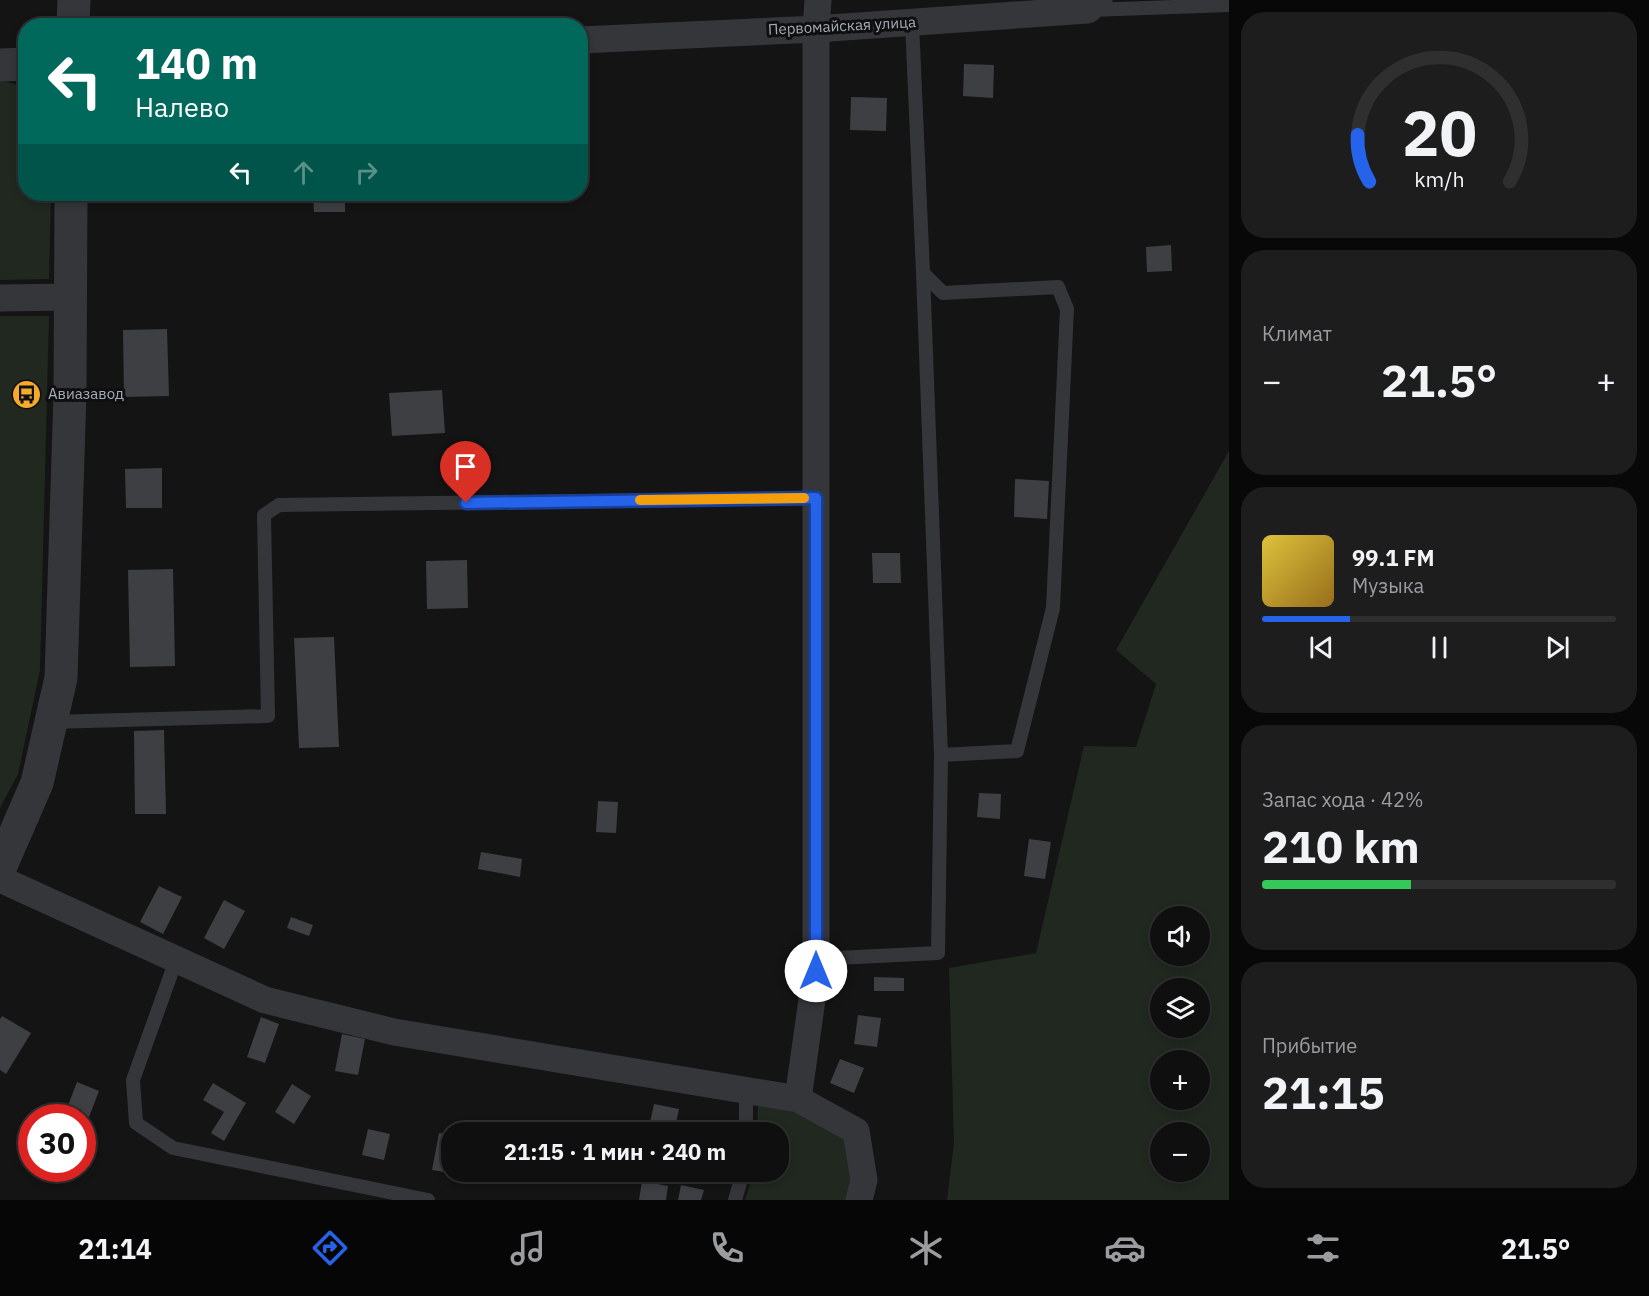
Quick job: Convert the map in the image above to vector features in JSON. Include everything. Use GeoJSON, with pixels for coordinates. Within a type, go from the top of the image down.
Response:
{"type":"FeatureCollection","features":[{"type":"Feature","properties":{"kind":"street"},"geometry":{"type":"LineString","coordinates":[[73,18],[74,0]]}},
{"type":"Feature","properties":{"kind":"street"},"geometry":{"type":"LineString","coordinates":[[798,1099],[816,971],[816,29],[818,0]]}},
{"type":"Feature","properties":{"kind":"street","name":"Первомайская улица"},"geometry":{"type":"LineString","coordinates":[[588,40],[816,29],[1094,5]]}},
{"type":"Feature","properties":{"kind":"street"},"geometry":{"type":"LineString","coordinates":[[0,65],[18,64]]}},
{"type":"Feature","properties":{"kind":"street"},"geometry":{"type":"LineString","coordinates":[[0,868],[37,783],[61,678],[70,393],[71,201]]}},
{"type":"Feature","properties":{"kind":"street"},"geometry":{"type":"LineString","coordinates":[[0,298],[70,297]]}},
{"type":"Feature","properties":{"kind":"street"},"geometry":{"type":"LineString","coordinates":[[0,879],[264,1000],[394,1032],[798,1099],[856,1131],[864,1180],[859,1200]]}},
{"type":"Feature","properties":{"kind":"lane"},"geometry":{"type":"LineString","coordinates":[[1094,5],[1229,4]]}},
{"type":"Feature","properties":{"kind":"lane"},"geometry":{"type":"LineString","coordinates":[[816,959],[938,953],[941,755],[912,22]]}},
{"type":"Feature","properties":{"kind":"lane"},"geometry":{"type":"LineString","coordinates":[[923,273],[943,293],[1058,287],[1067,309],[1053,608],[1017,751],[941,755]]}},
{"type":"Feature","properties":{"kind":"lane"},"geometry":{"type":"LineString","coordinates":[[51,722],[268,716],[264,516],[279,505],[816,498]]}},
{"type":"Feature","properties":{"kind":"lane"},"geometry":{"type":"LineString","coordinates":[[176,960],[133,1080],[136,1123],[173,1148],[428,1200]]}},
{"type":"Feature","properties":{"kind":"lane"},"geometry":{"type":"LineString","coordinates":[[746,1090],[746,1122]]}},
{"type":"Feature","properties":{"kind":"lane"},"geometry":{"type":"LineString","coordinates":[[735,1200],[740,1182]]}},
{"type":"Feature","properties":{"kind":"shaded area"},"geometry":{"type":"Polygon","coordinates":[[[0,80],[18,85],[18,201],[51,201],[49,279],[0,280],[0,80]]]}},
{"type":"Feature","properties":{"kind":"shaded area"},"geometry":{"type":"Polygon","coordinates":[[[0,316],[49,316],[40,670],[18,774],[0,808],[0,316]]]}},
{"type":"Feature","properties":{"kind":"shaded area"},"geometry":{"type":"Polygon","coordinates":[[[1229,451],[1229,1200],[947,1200],[954,1143],[949,968],[1036,953],[1084,746],[1136,747],[1156,684],[1116,650],[1229,451]]]}},
{"type":"Feature","properties":{"kind":"shaded area"},"geometry":{"type":"Polygon","coordinates":[[[758,1101],[795,1108],[846,1136],[856,1180],[851,1200],[745,1200],[751,1182],[789,1182],[789,1122],[757,1122],[758,1101]]]}},
{"type":"Feature","properties":{"kind":"building"},"geometry":{"type":"Polygon","coordinates":[[[964,64],[994,65],[993,98],[963,96],[964,64]]]}},
{"type":"Feature","properties":{"kind":"building"},"geometry":{"type":"Polygon","coordinates":[[[851,97],[887,98],[886,131],[850,130],[851,97]]]}},
{"type":"Feature","properties":{"kind":"building"},"geometry":{"type":"Polygon","coordinates":[[[313,201],[345,201],[345,212],[314,212],[313,201]]]}},
{"type":"Feature","properties":{"kind":"building"},"geometry":{"type":"Polygon","coordinates":[[[1171,245],[1172,271],[1147,272],[1146,247],[1171,245]]]}},
{"type":"Feature","properties":{"kind":"building"},"geometry":{"type":"Polygon","coordinates":[[[167,329],[169,396],[124,397],[123,330],[167,329]]]}},
{"type":"Feature","properties":{"kind":"building"},"geometry":{"type":"Polygon","coordinates":[[[442,390],[445,433],[392,436],[389,393],[442,390]]]}},
{"type":"Feature","properties":{"kind":"building"},"geometry":{"type":"Polygon","coordinates":[[[162,468],[162,508],[126,508],[125,469],[162,468]]]}},
{"type":"Feature","properties":{"kind":"building"},"geometry":{"type":"Polygon","coordinates":[[[1015,479],[1049,481],[1047,519],[1014,517],[1015,479]]]}},
{"type":"Feature","properties":{"kind":"building"},"geometry":{"type":"Polygon","coordinates":[[[872,553],[900,553],[901,583],[873,583],[872,553]]]}},
{"type":"Feature","properties":{"kind":"building"},"geometry":{"type":"Polygon","coordinates":[[[467,560],[468,608],[427,609],[426,561],[467,560]]]}},
{"type":"Feature","properties":{"kind":"building"},"geometry":{"type":"Polygon","coordinates":[[[173,569],[175,666],[130,667],[128,570],[173,569]]]}},
{"type":"Feature","properties":{"kind":"building"},"geometry":{"type":"Polygon","coordinates":[[[334,637],[339,747],[299,748],[294,638],[334,637]]]}},
{"type":"Feature","properties":{"kind":"building"},"geometry":{"type":"Polygon","coordinates":[[[164,730],[166,814],[135,814],[134,731],[164,730]]]}},
{"type":"Feature","properties":{"kind":"building"},"geometry":{"type":"Polygon","coordinates":[[[979,793],[1001,794],[1000,819],[977,817],[979,793]]]}},
{"type":"Feature","properties":{"kind":"building"},"geometry":{"type":"Polygon","coordinates":[[[598,801],[618,802],[616,833],[596,832],[598,801]]]}},
{"type":"Feature","properties":{"kind":"building"},"geometry":{"type":"Polygon","coordinates":[[[1029,839],[1051,842],[1045,879],[1024,876],[1029,839]]]}},
{"type":"Feature","properties":{"kind":"building"},"geometry":{"type":"Polygon","coordinates":[[[481,852],[522,859],[520,877],[478,869],[481,852]]]}},
{"type":"Feature","properties":{"kind":"building"},"geometry":{"type":"Polygon","coordinates":[[[159,886],[182,897],[163,934],[140,922],[159,886]]]}},
{"type":"Feature","properties":{"kind":"building"},"geometry":{"type":"Polygon","coordinates":[[[224,900],[245,911],[224,949],[204,938],[224,900]]]}},
{"type":"Feature","properties":{"kind":"building"},"geometry":{"type":"Polygon","coordinates":[[[291,917],[313,925],[309,936],[287,928],[291,917]]]}},
{"type":"Feature","properties":{"kind":"building"},"geometry":{"type":"Polygon","coordinates":[[[874,977],[904,978],[904,991],[874,991],[874,977]]]}},
{"type":"Feature","properties":{"kind":"building"},"geometry":{"type":"Polygon","coordinates":[[[858,1015],[881,1018],[877,1047],[854,1044],[858,1015]]]}},
{"type":"Feature","properties":{"kind":"building"},"geometry":{"type":"Polygon","coordinates":[[[2,1016],[31,1033],[6,1074],[0,1070],[0,1019],[2,1016]]]}},
{"type":"Feature","properties":{"kind":"building"},"geometry":{"type":"Polygon","coordinates":[[[261,1017],[279,1024],[265,1063],[247,1057],[261,1017]]]}},
{"type":"Feature","properties":{"kind":"building"},"geometry":{"type":"Polygon","coordinates":[[[342,1034],[365,1039],[358,1075],[335,1071],[342,1034]]]}},
{"type":"Feature","properties":{"kind":"building"},"geometry":{"type":"Polygon","coordinates":[[[840,1059],[864,1068],[854,1093],[830,1083],[840,1059]]]}},
{"type":"Feature","properties":{"kind":"building"},"geometry":{"type":"Polygon","coordinates":[[[77,1082],[99,1091],[94,1104],[69,1104],[77,1082]]]}},
{"type":"Feature","properties":{"kind":"building"},"geometry":{"type":"Polygon","coordinates":[[[213,1083],[246,1103],[224,1141],[211,1133],[224,1112],[203,1100],[213,1083]]]}},
{"type":"Feature","properties":{"kind":"building"},"geometry":{"type":"Polygon","coordinates":[[[292,1084],[311,1096],[294,1124],[275,1112],[292,1084]]]}},
{"type":"Feature","properties":{"kind":"building"},"geometry":{"type":"Polygon","coordinates":[[[654,1104],[679,1109],[676,1122],[650,1122],[654,1104]]]}},
{"type":"Feature","properties":{"kind":"building"},"geometry":{"type":"Polygon","coordinates":[[[368,1129],[390,1134],[384,1160],[362,1155],[368,1129]]]}},
{"type":"Feature","properties":{"kind":"building"},"geometry":{"type":"Polygon","coordinates":[[[439,1133],[441,1133],[441,1172],[432,1170],[439,1133]]]}},
{"type":"Feature","properties":{"kind":"building"},"geometry":{"type":"Polygon","coordinates":[[[642,1182],[668,1186],[666,1200],[639,1200],[642,1182]]]}},
{"type":"Feature","properties":{"kind":"building"},"geometry":{"type":"Polygon","coordinates":[[[681,1185],[704,1190],[701,1200],[678,1200],[681,1185]]]}},
{"type":"Feature","properties":{"kind":"slow traffic"},"geometry":{"type":"LineString","coordinates":[[640,500],[804,498]]}},
{"type":"Feature","properties":{"kind":"place","name":"Авиазавод"},"geometry":{"type":"Point","coordinates":[27,394]}},
{"type":"Feature","properties":{"kind":"route"},"geometry":{"type":"LineString","coordinates":[[466,503],[816,498],[816,971]]}}]}
